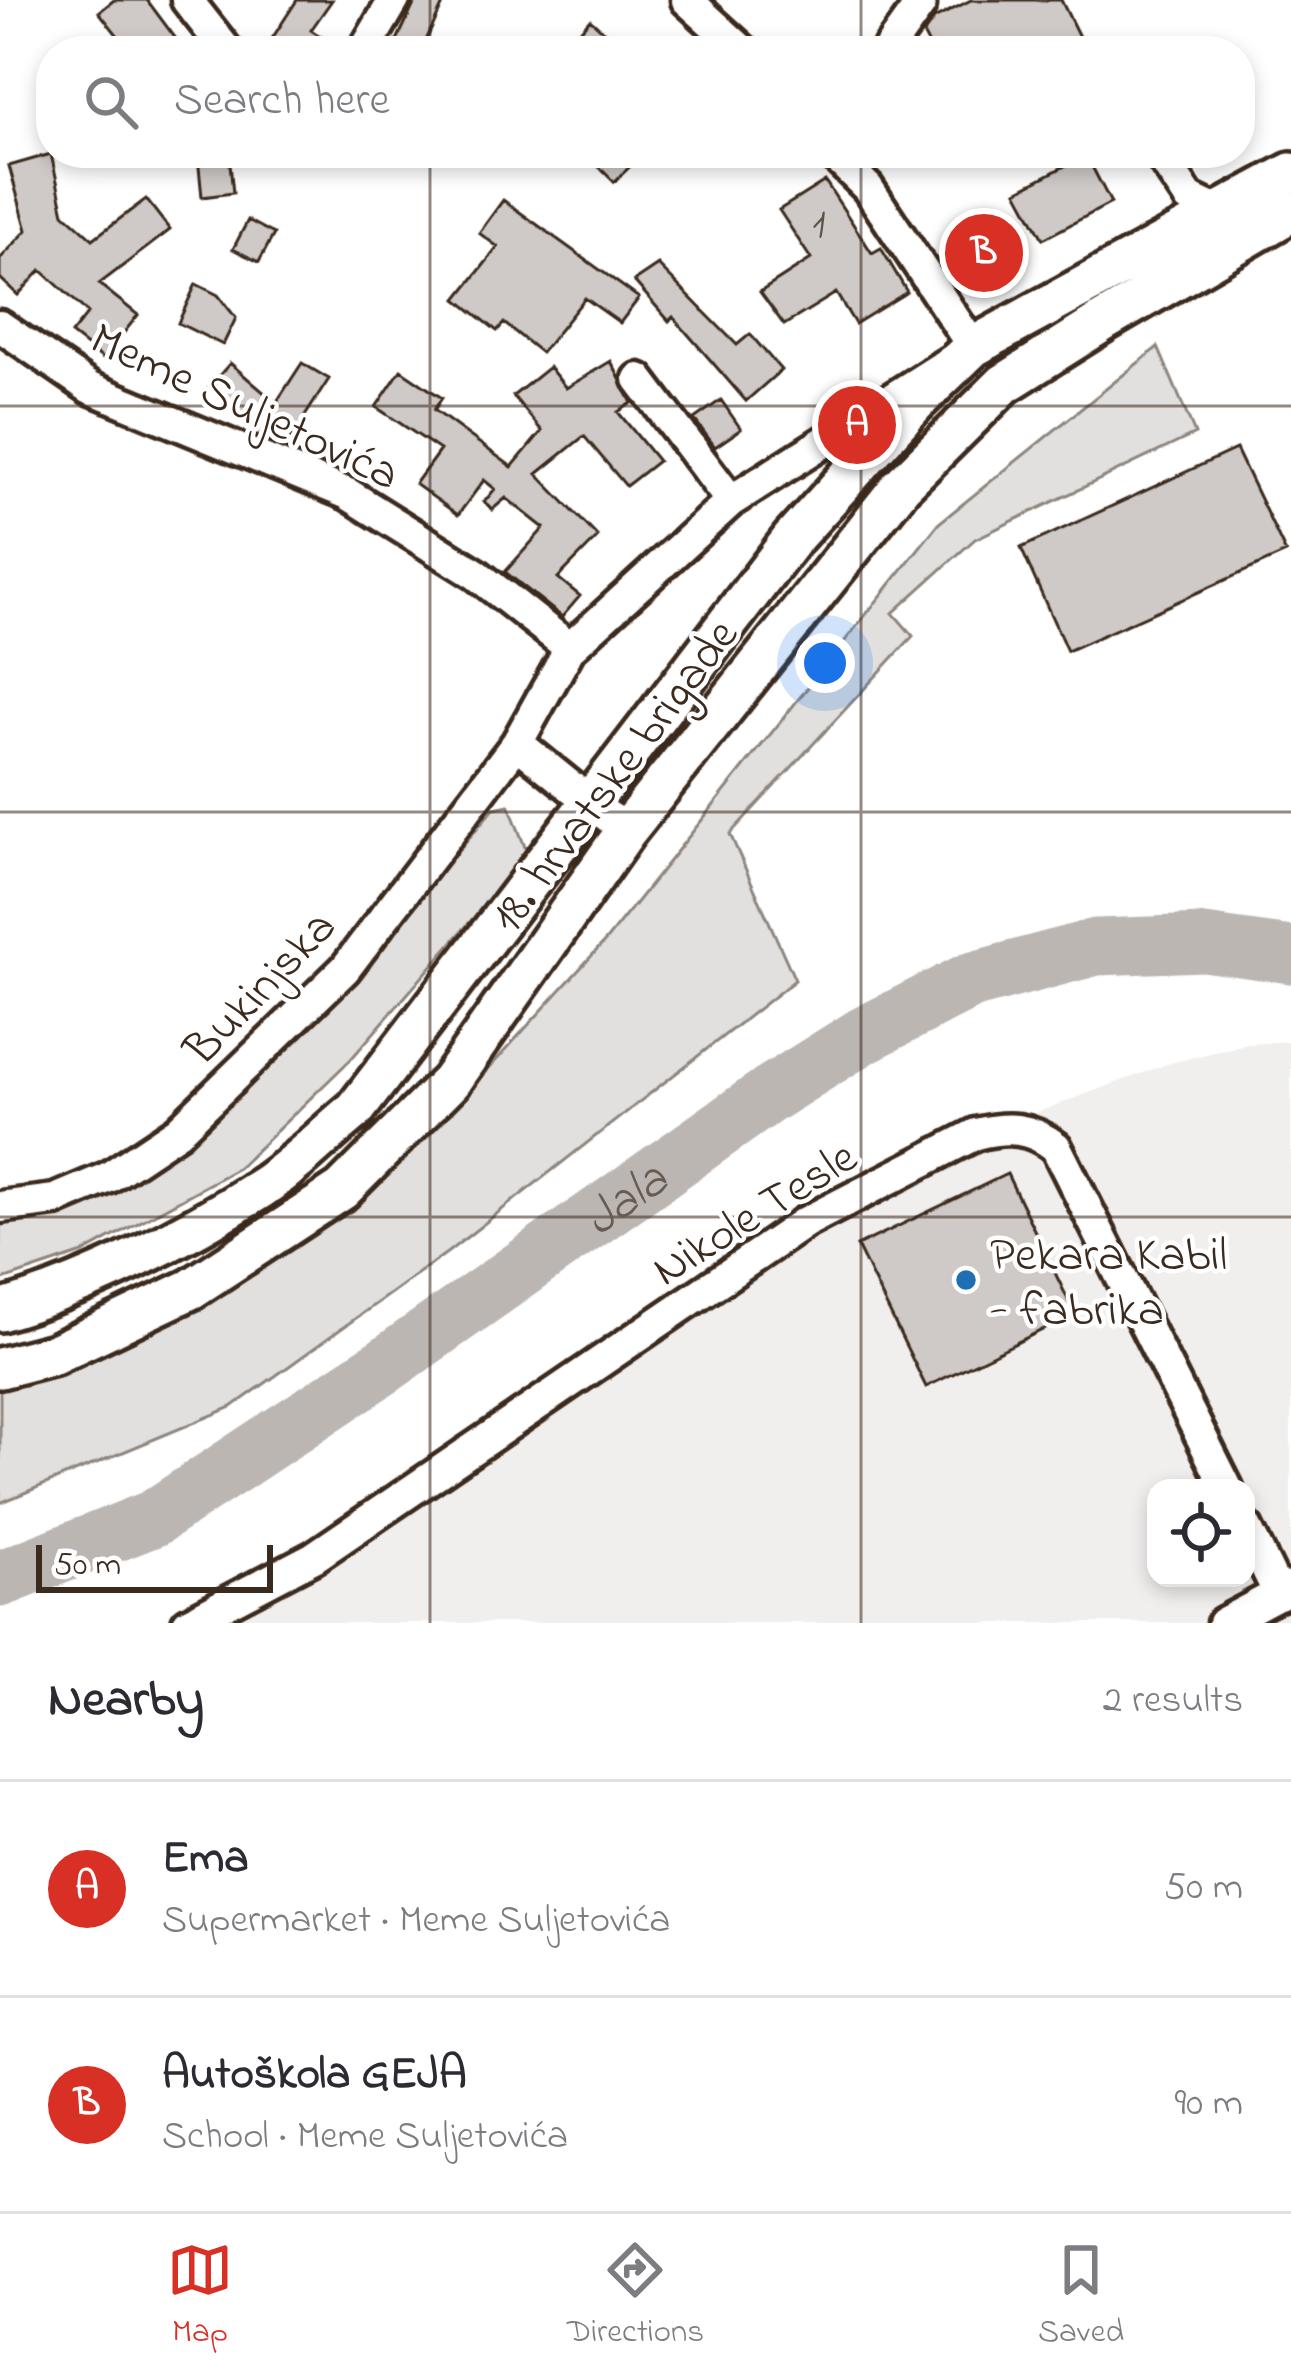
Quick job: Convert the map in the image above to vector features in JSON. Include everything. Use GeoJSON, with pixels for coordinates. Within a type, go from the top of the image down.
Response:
{"type":"FeatureCollection","features":[{"type":"Feature","properties":{"kind":"main road","name":"18. hrvatske brigade"},"geometry":{"type":"LineString","coordinates":[[0,1312],[142,1253],[202,1222],[265,1186],[355,1110],[792,539],[916,402],[973,347],[1291,173]]}},
{"type":"Feature","properties":{"kind":"main road","name":"18. hrvatske brigade"},"geometry":{"type":"LineString","coordinates":[[0,1368],[54,1354],[191,1289],[342,1190],[450,1082],[626,831],[901,486],[1004,384],[1291,212]]}},
{"type":"Feature","properties":{"kind":"street"},"geometry":{"type":"LineString","coordinates":[[187,0],[215,36]]}},
{"type":"Feature","properties":{"kind":"street"},"geometry":{"type":"LineString","coordinates":[[373,36],[394,0]]}},
{"type":"Feature","properties":{"kind":"street"},"geometry":{"type":"LineString","coordinates":[[686,0],[726,36]]}},
{"type":"Feature","properties":{"kind":"street"},"geometry":{"type":"LineString","coordinates":[[898,36],[920,5],[916,0]]}},
{"type":"Feature","properties":{"kind":"street"},"geometry":{"type":"LineString","coordinates":[[626,831],[517,742],[570,648],[731,501],[973,347],[868,188],[847,168]]}},
{"type":"Feature","properties":{"kind":"street"},"geometry":{"type":"LineString","coordinates":[[1169,168],[1189,198],[1220,213]]}},
{"type":"Feature","properties":{"kind":"street","name":"Meme Suljetovića"},"geometry":{"type":"LineString","coordinates":[[0,326],[90,388],[348,494],[476,574],[570,648]]}},
{"type":"Feature","properties":{"kind":"street"},"geometry":{"type":"LineString","coordinates":[[639,379],[731,501]]}},
{"type":"Feature","properties":{"kind":"street","name":"Bukinjska"},"geometry":{"type":"LineString","coordinates":[[0,1208],[55,1200],[109,1177],[178,1131],[345,969],[517,742]]}},
{"type":"Feature","properties":{"kind":"street","name":"Nikole Tesle"},"geometry":{"type":"LineString","coordinates":[[188,1623],[314,1558],[804,1223],[967,1138],[1005,1127],[1036,1132],[1056,1147],[1222,1479]]}},
{"type":"Feature","properties":{"kind":"street"},"geometry":{"type":"LineString","coordinates":[[1223,1623],[1285,1590],[1255,1542]]}},
{"type":"Feature","properties":{"kind":"shaded area"},"geometry":{"type":"Polygon","coordinates":[[[1158,347],[1195,434],[975,539],[893,613],[913,636],[730,834],[795,980],[448,1252],[232,1407],[0,1503],[0,1386],[162,1327],[427,1136],[607,939],[939,523],[1158,347]]]}},
{"type":"Feature","properties":{"kind":"shaded area"},"geometry":{"type":"Polygon","coordinates":[[[509,805],[528,855],[351,1059],[238,1168],[83,1253],[0,1281],[0,1219],[112,1193],[185,1146],[351,978],[494,808],[509,805]]]}},
{"type":"Feature","properties":{"kind":"shaded area"},"geometry":{"type":"Polygon","coordinates":[[[1291,1041],[1291,1623],[188,1623],[804,1223],[967,1138],[1170,1063],[1247,1044],[1291,1041]]]}},
{"type":"Feature","properties":{"kind":"building"},"geometry":{"type":"Polygon","coordinates":[[[114,0],[147,0],[174,36],[118,36],[99,12],[114,0]]]}},
{"type":"Feature","properties":{"kind":"building"},"geometry":{"type":"Polygon","coordinates":[[[297,0],[332,0],[311,30],[320,36],[274,36],[297,0]]]}},
{"type":"Feature","properties":{"kind":"building"},"geometry":{"type":"Polygon","coordinates":[[[416,0],[445,0],[428,36],[399,36],[416,0]]]}},
{"type":"Feature","properties":{"kind":"building"},"geometry":{"type":"Polygon","coordinates":[[[971,0],[1061,0],[1079,36],[924,36],[934,19],[971,0]]]}},
{"type":"Feature","properties":{"kind":"building"},"geometry":{"type":"Polygon","coordinates":[[[590,19],[609,36],[575,36],[590,19]]]}},
{"type":"Feature","properties":{"kind":"building"},"geometry":{"type":"Polygon","coordinates":[[[36,158],[36,168],[54,168],[64,213],[93,239],[146,199],[170,230],[99,284],[138,315],[103,359],[71,334],[88,313],[41,270],[18,295],[0,278],[0,259],[27,230],[9,166],[36,158]]]}},
{"type":"Feature","properties":{"kind":"building"},"geometry":{"type":"Polygon","coordinates":[[[199,168],[230,168],[233,193],[202,197],[199,168]]]}},
{"type":"Feature","properties":{"kind":"building"},"geometry":{"type":"Polygon","coordinates":[[[600,168],[628,168],[614,182],[600,168]]]}},
{"type":"Feature","properties":{"kind":"building"},"geometry":{"type":"Polygon","coordinates":[[[1061,168],[1093,168],[1111,203],[1043,239],[1017,191],[1061,168]]]}},
{"type":"Feature","properties":{"kind":"building"},"geometry":{"type":"Polygon","coordinates":[[[825,181],[872,253],[881,248],[907,292],[855,324],[836,293],[784,325],[760,292],[811,259],[779,210],[825,181]]]}},
{"type":"Feature","properties":{"kind":"building"},"geometry":{"type":"Polygon","coordinates":[[[503,200],[639,298],[620,323],[585,298],[541,353],[504,323],[497,331],[457,299],[498,247],[479,233],[503,200]]]}},
{"type":"Feature","properties":{"kind":"building"},"geometry":{"type":"Polygon","coordinates":[[[248,220],[274,234],[259,262],[233,249],[248,220]]]}},
{"type":"Feature","properties":{"kind":"building"},"geometry":{"type":"Polygon","coordinates":[[[658,265],[737,345],[750,334],[781,370],[746,401],[673,317],[669,321],[634,281],[658,265]]]}},
{"type":"Feature","properties":{"kind":"building"},"geometry":{"type":"Polygon","coordinates":[[[196,284],[218,295],[236,318],[223,345],[178,323],[196,284]]]}},
{"type":"Feature","properties":{"kind":"building"},"geometry":{"type":"Polygon","coordinates":[[[611,361],[632,403],[618,412],[658,461],[626,486],[584,436],[537,474],[598,537],[558,578],[580,596],[562,617],[505,572],[544,528],[506,498],[492,510],[484,502],[495,489],[484,480],[458,515],[415,484],[440,450],[376,407],[401,370],[442,398],[434,410],[512,467],[542,431],[513,396],[549,367],[566,388],[611,361]]]}},
{"type":"Feature","properties":{"kind":"building"},"geometry":{"type":"Polygon","coordinates":[[[230,363],[276,403],[302,363],[329,379],[285,447],[255,435],[258,430],[209,387],[230,363]]]}},
{"type":"Feature","properties":{"kind":"building"},"geometry":{"type":"Polygon","coordinates":[[[721,400],[741,429],[715,447],[694,419],[721,400]]]}},
{"type":"Feature","properties":{"kind":"building"},"geometry":{"type":"Polygon","coordinates":[[[1236,449],[1286,553],[1067,651],[1021,548],[1236,449]]]}},
{"type":"Feature","properties":{"kind":"building","name":"Pekara Kabil - fabrika"},"geometry":{"type":"Polygon","coordinates":[[[1007,1174],[1075,1314],[926,1387],[857,1246],[1007,1174]]]}},
{"type":"Feature","properties":{"kind":"waterway","name":"Jala"},"geometry":{"type":"LineString","coordinates":[[0,1579],[154,1518],[384,1366],[770,1094],[864,1035],[970,981],[1096,947],[1204,943],[1291,955]]}},
{"type":"Feature","properties":{"kind":"place","name":"Autoškola GEJA"},"geometry":{"type":"Point","coordinates":[984,253]}},
{"type":"Feature","properties":{"kind":"place","name":"Ema"},"geometry":{"type":"Point","coordinates":[857,425]}},
{"type":"Feature","properties":{"kind":"place","name":"Pekara Kabil - fabrika"},"geometry":{"type":"Point","coordinates":[966,1280]}}]}
